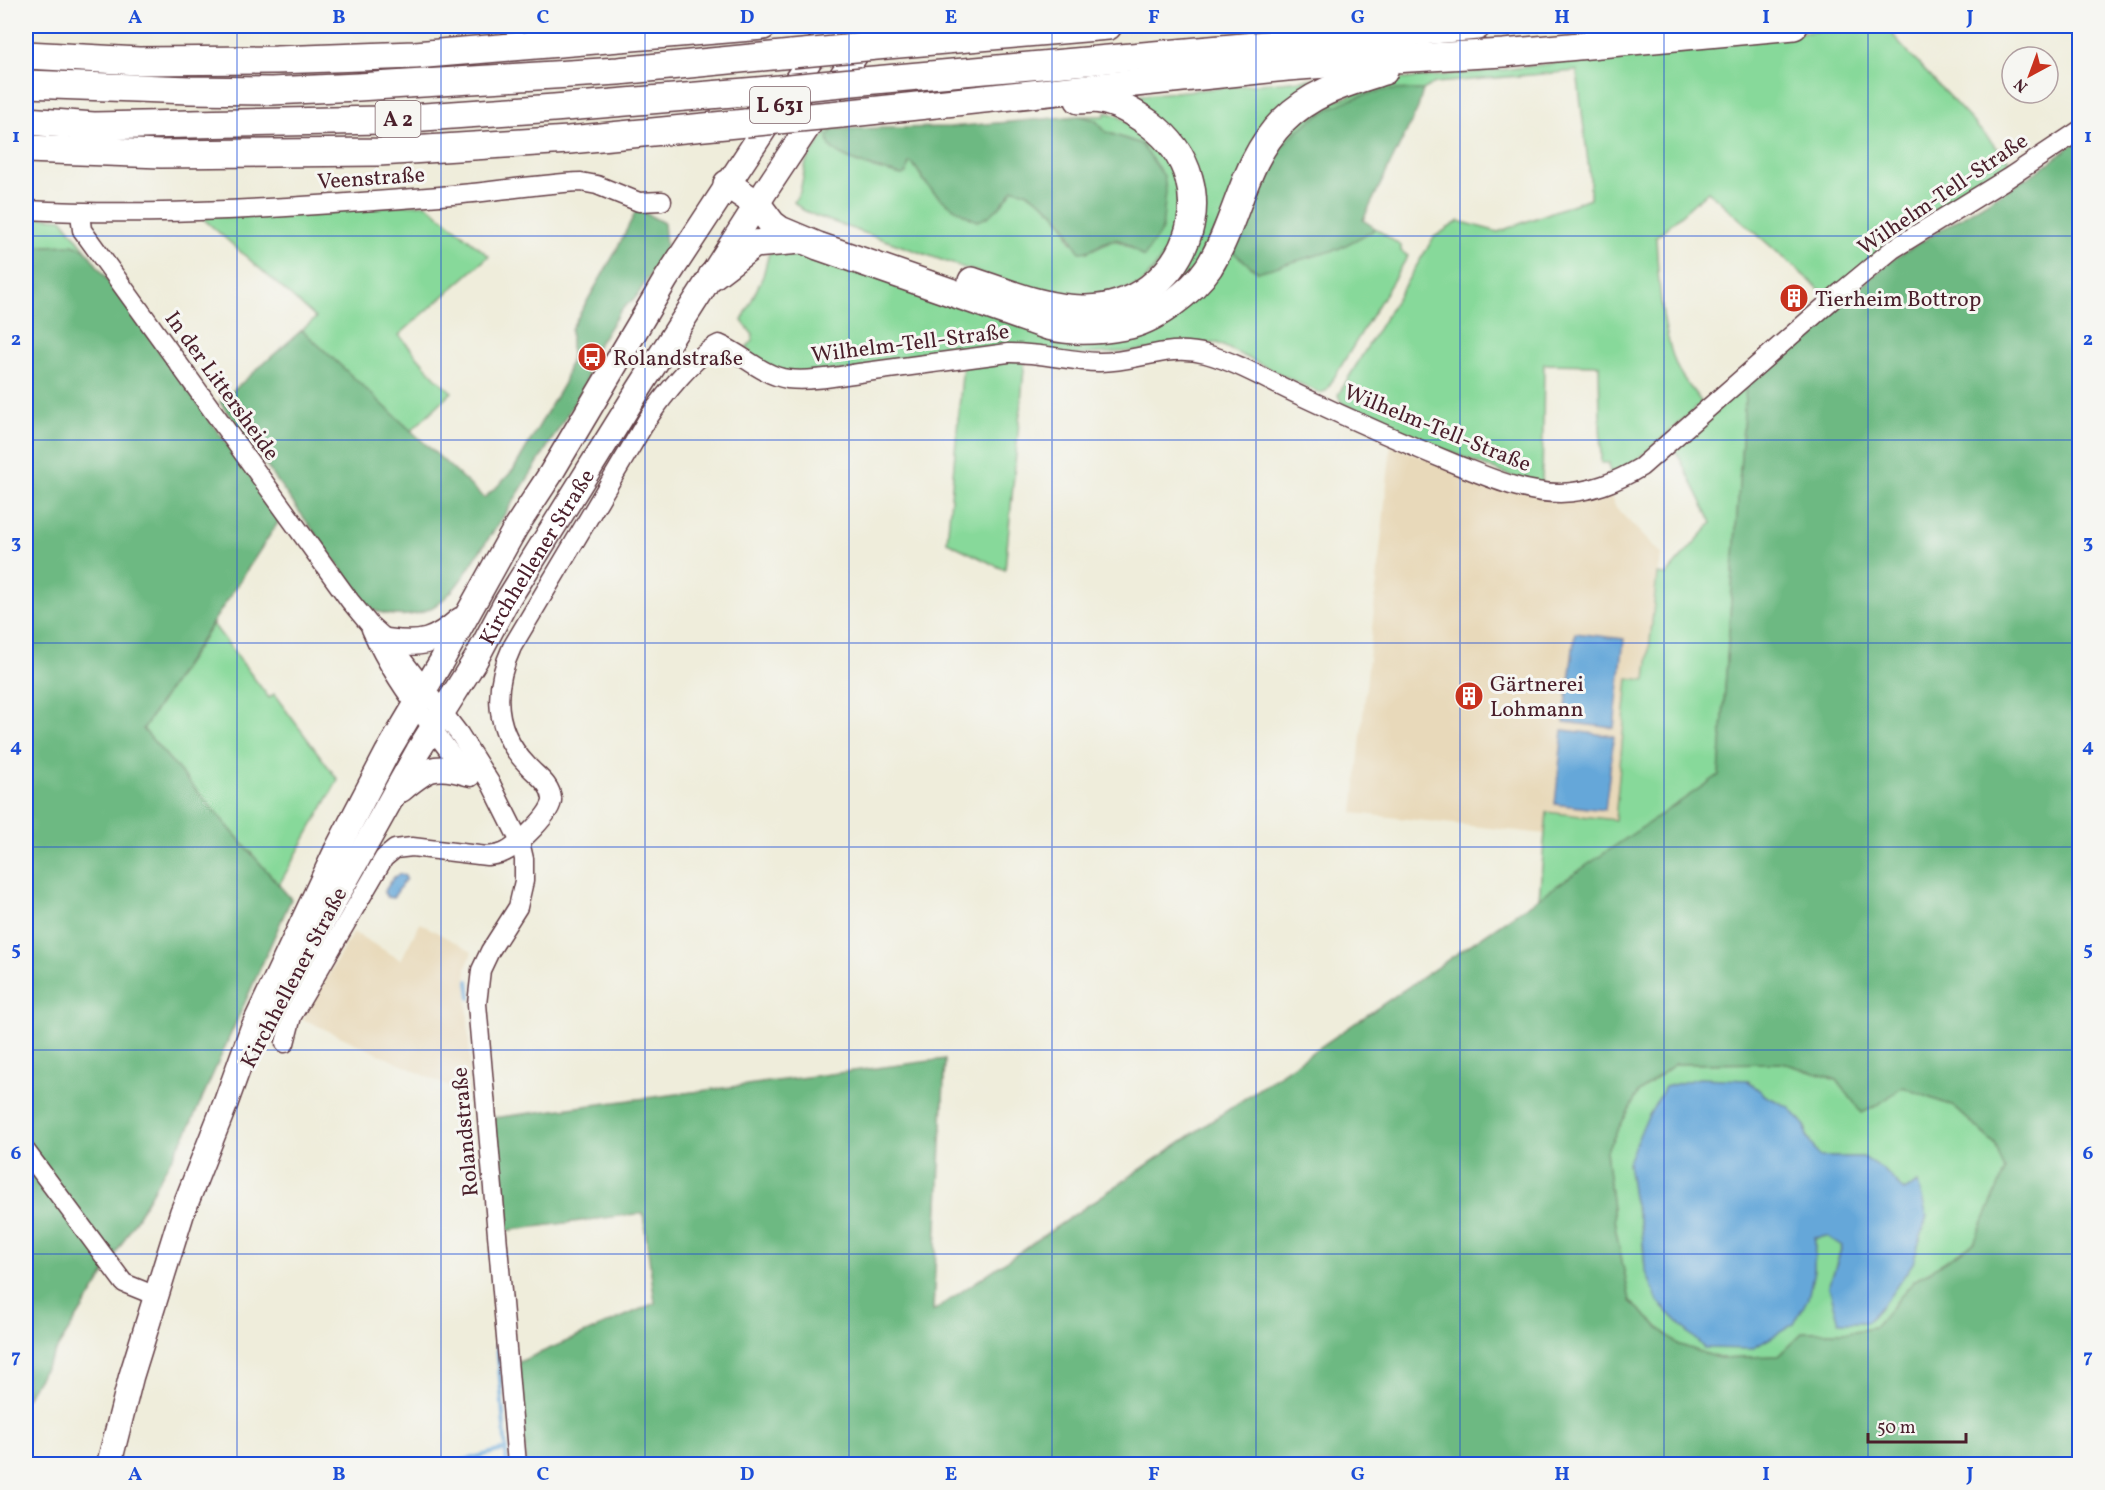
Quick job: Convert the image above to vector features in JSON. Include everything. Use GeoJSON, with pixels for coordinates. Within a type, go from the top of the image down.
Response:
{"type":"FeatureCollection","features":[{"type":"Feature","properties":{"kind":"highway"},"geometry":{"type":"LineString","coordinates":[[26,55],[139,61],[276,60],[416,55],[764,26]]}},
{"type":"Feature","properties":{"kind":"highway","name":"A 2"},"geometry":{"type":"LineString","coordinates":[[26,84],[189,90],[273,91],[347,88],[618,71],[792,54],[881,36],[1108,26]]}},
{"type":"Feature","properties":{"kind":"highway","name":"A 2"},"geometry":{"type":"LineString","coordinates":[[26,121],[94,126],[381,120],[769,90],[1477,26]]}},
{"type":"Feature","properties":{"kind":"highway"},"geometry":{"type":"LineString","coordinates":[[26,149],[161,154],[379,152],[569,140],[1287,67],[1504,53],[1794,26]]}},
{"type":"Feature","properties":{"kind":"highway"},"geometry":{"type":"LineString","coordinates":[[727,184],[757,204],[772,224],[802,240],[1048,326],[1079,331],[1134,324],[1159,313],[1180,298],[1208,268],[1256,157],[1277,128],[1318,93],[1389,69],[1504,53]]}},
{"type":"Feature","properties":{"kind":"highway"},"geometry":{"type":"LineString","coordinates":[[757,204],[773,206],[840,235],[993,288],[1061,308],[1105,307],[1126,301],[1148,290],[1159,281],[1180,253],[1189,235],[1192,217],[1192,195],[1188,172],[1178,151],[1164,134],[1124,108],[1101,100],[975,100]]}},
{"type":"Feature","properties":{"kind":"highway"},"geometry":{"type":"LineString","coordinates":[[712,276],[754,244],[802,240]]}},
{"type":"Feature","properties":{"kind":"main road","name":"Kirchhellener Straße"},"geometry":{"type":"LineString","coordinates":[[109,1464],[131,1377],[182,1213],[252,1030],[312,899],[366,791],[516,527],[550,475],[666,279],[832,26]]}},
{"type":"Feature","properties":{"kind":"main road","name":"Kirchhellener Straße"},"geometry":{"type":"LineString","coordinates":[[226,1102],[392,797],[437,719],[476,659],[504,606],[757,204],[881,36]]}},
{"type":"Feature","properties":{"kind":"main road","name":"L 631"},"geometry":{"type":"LineString","coordinates":[[388,641],[411,644],[434,640],[466,614]]}},
{"type":"Feature","properties":{"kind":"main road","name":"L 631"},"geometry":{"type":"LineString","coordinates":[[392,797],[431,768],[467,772]]}},
{"type":"Feature","properties":{"kind":"street","name":"Wilhelm-Tell-Straße"},"geometry":{"type":"LineString","coordinates":[[718,344],[730,349],[759,369],[788,379],[850,374],[1008,353],[1034,353],[1100,362],[1168,350],[1186,350],[1220,358],[1398,441],[1500,482],[1544,492],[1584,491],[1620,480],[1641,467],[1893,249],[2008,178],[2079,130]]}},
{"type":"Feature","properties":{"kind":"street","name":"Veenstraße"},"geometry":{"type":"LineString","coordinates":[[80,213],[268,208],[441,196],[581,182],[597,185],[639,202],[662,201]]}},
{"type":"Feature","properties":{"kind":"street"},"geometry":{"type":"LineString","coordinates":[[26,210],[80,213]]}},
{"type":"Feature","properties":{"kind":"street","name":"In der Littersheide"},"geometry":{"type":"LineString","coordinates":[[80,213],[82,230],[341,588],[369,624],[388,641],[420,697]]}},
{"type":"Feature","properties":{"kind":"street","name":"Kirchhellener Straße"},"geometry":{"type":"LineString","coordinates":[[285,1043],[292,1016],[384,858],[395,849],[412,847],[487,856],[498,855],[519,842],[550,810],[553,801],[546,783],[523,762],[507,735],[498,704],[500,678],[504,664],[552,579],[658,405],[707,350],[718,344]]}},
{"type":"Feature","properties":{"kind":"street","name":"In der Littersheide"},"geometry":{"type":"LineString","coordinates":[[369,624],[380,651],[437,719]]}},
{"type":"Feature","properties":{"kind":"street","name":"Rolandstraße"},"geometry":{"type":"LineString","coordinates":[[437,719],[467,772],[503,810]]}},
{"type":"Feature","properties":{"kind":"street","name":"Rolandstraße"},"geometry":{"type":"LineString","coordinates":[[437,719],[491,784],[519,842],[524,859],[524,881],[518,907],[490,951],[481,970],[477,1004],[517,1464]]}},
{"type":"Feature","properties":{"kind":"street"},"geometry":{"type":"LineString","coordinates":[[26,1151],[124,1283],[156,1296]]}},
{"type":"Feature","properties":{"kind":"shaded area"},"geometry":{"type":"Polygon","coordinates":[[[1391,445],[1496,486],[1609,492],[1616,508],[1661,554],[1646,680],[1628,679],[1615,820],[1547,812],[1545,834],[1353,813],[1391,445]]]}},
{"type":"Feature","properties":{"kind":"shaded area"},"geometry":{"type":"Polygon","coordinates":[[[420,923],[472,952],[466,968],[471,1097],[303,1019],[353,932],[401,960],[420,923]]]}},
{"type":"Feature","properties":{"kind":"green space"},"geometry":{"type":"Polygon","coordinates":[[[1866,26],[2050,26],[1892,33],[2014,166],[1826,295],[1708,191],[1656,237],[1661,302],[1671,350],[1681,375],[1702,403],[1636,461],[1610,476],[1609,463],[1601,463],[1599,365],[1544,364],[1542,485],[1529,483],[1429,444],[1342,404],[1338,395],[1434,237],[1459,221],[1498,232],[1590,198],[1590,179],[1577,71],[1435,83],[1423,90],[1383,91],[1353,99],[1320,114],[1245,226],[1234,252],[1371,232],[1375,228],[1401,246],[1401,251],[1408,256],[1326,391],[1320,393],[1217,343],[1136,351],[789,374],[747,356],[751,352],[746,348],[752,341],[753,335],[742,321],[763,276],[769,253],[780,247],[953,300],[1170,314],[1255,175],[1305,112],[1393,80],[1509,69],[1686,45],[1866,26]]]}},
{"type":"Feature","properties":{"kind":"green space"},"geometry":{"type":"Polygon","coordinates":[[[1334,77],[1317,89],[1213,246],[1164,302],[1134,306],[1197,195],[1121,97],[1334,77]]]}},
{"type":"Feature","properties":{"kind":"green space"},"geometry":{"type":"Polygon","coordinates":[[[1391,90],[1423,90],[1418,108],[1363,220],[1375,228],[1371,232],[1338,249],[1258,272],[1233,252],[1269,166],[1289,138],[1316,116],[1364,95],[1391,90]]]}},
{"type":"Feature","properties":{"kind":"green space"},"geometry":{"type":"Polygon","coordinates":[[[1105,112],[1118,116],[1159,146],[1180,190],[1177,238],[1141,285],[1078,301],[970,270],[816,216],[803,210],[794,202],[800,192],[806,162],[829,128],[833,129],[828,136],[849,159],[902,175],[909,163],[912,163],[939,197],[977,221],[995,211],[1013,189],[1020,190],[1048,207],[1059,218],[1071,241],[1087,252],[1116,241],[1144,256],[1144,149],[1141,144],[1106,132],[1095,120],[1079,116],[1105,116],[1105,112]]]}},
{"type":"Feature","properties":{"kind":"green space"},"geometry":{"type":"Polygon","coordinates":[[[1079,116],[1095,120],[1106,132],[1141,144],[1164,176],[1166,191],[1162,230],[1144,257],[1128,244],[1118,240],[1108,241],[1085,252],[1080,252],[1054,212],[1041,201],[1020,190],[1013,189],[993,213],[977,221],[939,197],[912,163],[909,163],[906,173],[902,175],[874,168],[853,161],[835,151],[830,146],[828,137],[833,129],[950,127],[1079,116]]]}},
{"type":"Feature","properties":{"kind":"green space"},"geometry":{"type":"Polygon","coordinates":[[[2079,140],[2079,1464],[526,1464],[519,1362],[655,1303],[643,1213],[504,1231],[493,1118],[945,1059],[933,1311],[1719,775],[1746,384],[1893,259],[2038,171],[2079,140]],[[1783,1063],[1675,1064],[1639,1092],[1606,1151],[1615,1226],[1630,1301],[1677,1344],[1719,1358],[1778,1356],[1803,1332],[1848,1332],[1874,1328],[1914,1281],[1974,1243],[2005,1171],[1995,1144],[1954,1107],[1903,1087],[1862,1113],[1837,1080],[1783,1063]]]}},
{"type":"Feature","properties":{"kind":"green space"},"geometry":{"type":"Polygon","coordinates":[[[426,204],[489,256],[399,335],[435,377],[452,392],[411,431],[302,330],[316,318],[200,216],[426,204]]]}},
{"type":"Feature","properties":{"kind":"green space"},"geometry":{"type":"Polygon","coordinates":[[[637,209],[664,223],[666,246],[662,255],[637,296],[621,310],[590,357],[587,379],[582,390],[466,573],[437,605],[420,613],[398,616],[370,609],[220,402],[302,330],[484,498],[514,469],[564,383],[571,358],[571,329],[615,253],[637,209]]]}},
{"type":"Feature","properties":{"kind":"green space"},"geometry":{"type":"Polygon","coordinates":[[[26,216],[62,219],[85,249],[71,245],[26,247],[26,216]]]}},
{"type":"Feature","properties":{"kind":"green space"},"geometry":{"type":"Polygon","coordinates":[[[72,245],[85,249],[281,518],[143,729],[291,899],[188,1130],[99,1283],[26,1398],[26,247],[72,245]]]}},
{"type":"Feature","properties":{"kind":"green space"},"geometry":{"type":"Polygon","coordinates":[[[1025,359],[1005,570],[947,542],[963,364],[1025,359]]]}},
{"type":"Feature","properties":{"kind":"green space"},"geometry":{"type":"Polygon","coordinates":[[[1746,384],[1719,775],[1539,898],[1547,812],[1615,820],[1628,678],[1646,680],[1657,574],[1666,575],[1712,523],[1675,449],[1746,384]]]}},
{"type":"Feature","properties":{"kind":"green space"},"geometry":{"type":"Polygon","coordinates":[[[213,624],[269,698],[274,694],[338,780],[279,885],[143,729],[213,624]]]}},
{"type":"Feature","properties":{"kind":"green space"},"geometry":{"type":"Polygon","coordinates":[[[1783,1063],[1837,1080],[1862,1112],[1876,1106],[1903,1087],[1954,1107],[1995,1144],[2005,1171],[1975,1243],[1914,1281],[1874,1328],[1848,1332],[1803,1332],[1778,1356],[1719,1358],[1677,1344],[1630,1301],[1615,1226],[1606,1151],[1639,1092],[1675,1064],[1783,1063]],[[1747,1080],[1633,1197],[1642,1230],[1645,1270],[1794,1324],[1808,1297],[1814,1270],[1815,1238],[1827,1236],[1842,1246],[1829,1287],[1918,1183],[1904,1191],[1884,1170],[1863,1157],[1819,1157],[1807,1136],[1805,1126],[1789,1107],[1766,1096],[1747,1080]]]}},
{"type":"Feature","properties":{"kind":"water"},"geometry":{"type":"Polygon","coordinates":[[[1575,633],[1624,639],[1614,728],[1564,722],[1575,633]]]}},
{"type":"Feature","properties":{"kind":"water"},"geometry":{"type":"Polygon","coordinates":[[[1563,730],[1614,736],[1605,810],[1555,804],[1563,730]]]}},
{"type":"Feature","properties":{"kind":"water"},"geometry":{"type":"Polygon","coordinates":[[[401,874],[406,879],[392,898],[387,897],[384,892],[394,877],[401,874]]]}},
{"type":"Feature","properties":{"kind":"water"},"geometry":{"type":"Polygon","coordinates":[[[1699,1078],[1747,1080],[1766,1096],[1789,1107],[1805,1126],[1807,1137],[1819,1157],[1863,1157],[1884,1170],[1904,1191],[1918,1183],[1927,1216],[1913,1263],[1890,1296],[1867,1322],[1839,1322],[1829,1287],[1842,1246],[1827,1236],[1815,1238],[1814,1270],[1808,1298],[1794,1324],[1752,1349],[1704,1348],[1658,1302],[1645,1269],[1642,1230],[1633,1197],[1628,1162],[1644,1124],[1665,1087],[1699,1078]]]}},
{"type":"Feature","properties":{"kind":"waterway"},"geometry":{"type":"LineString","coordinates":[[468,981],[470,998]]}},
{"type":"Feature","properties":{"kind":"waterway"},"geometry":{"type":"LineString","coordinates":[[496,1329],[507,1464]]}},
{"type":"Feature","properties":{"kind":"waterway"},"geometry":{"type":"LineString","coordinates":[[450,1464],[506,1449]]}},
{"type":"Feature","properties":{"kind":"place","name":"Tierheim Bottrop"},"geometry":{"type":"Point","coordinates":[1794,298]}},
{"type":"Feature","properties":{"kind":"place","name":"Rolandstraße"},"geometry":{"type":"Point","coordinates":[592,357]}},
{"type":"Feature","properties":{"kind":"place","name":"Gärtnerei Lohmann"},"geometry":{"type":"Point","coordinates":[1469,696]}}]}
